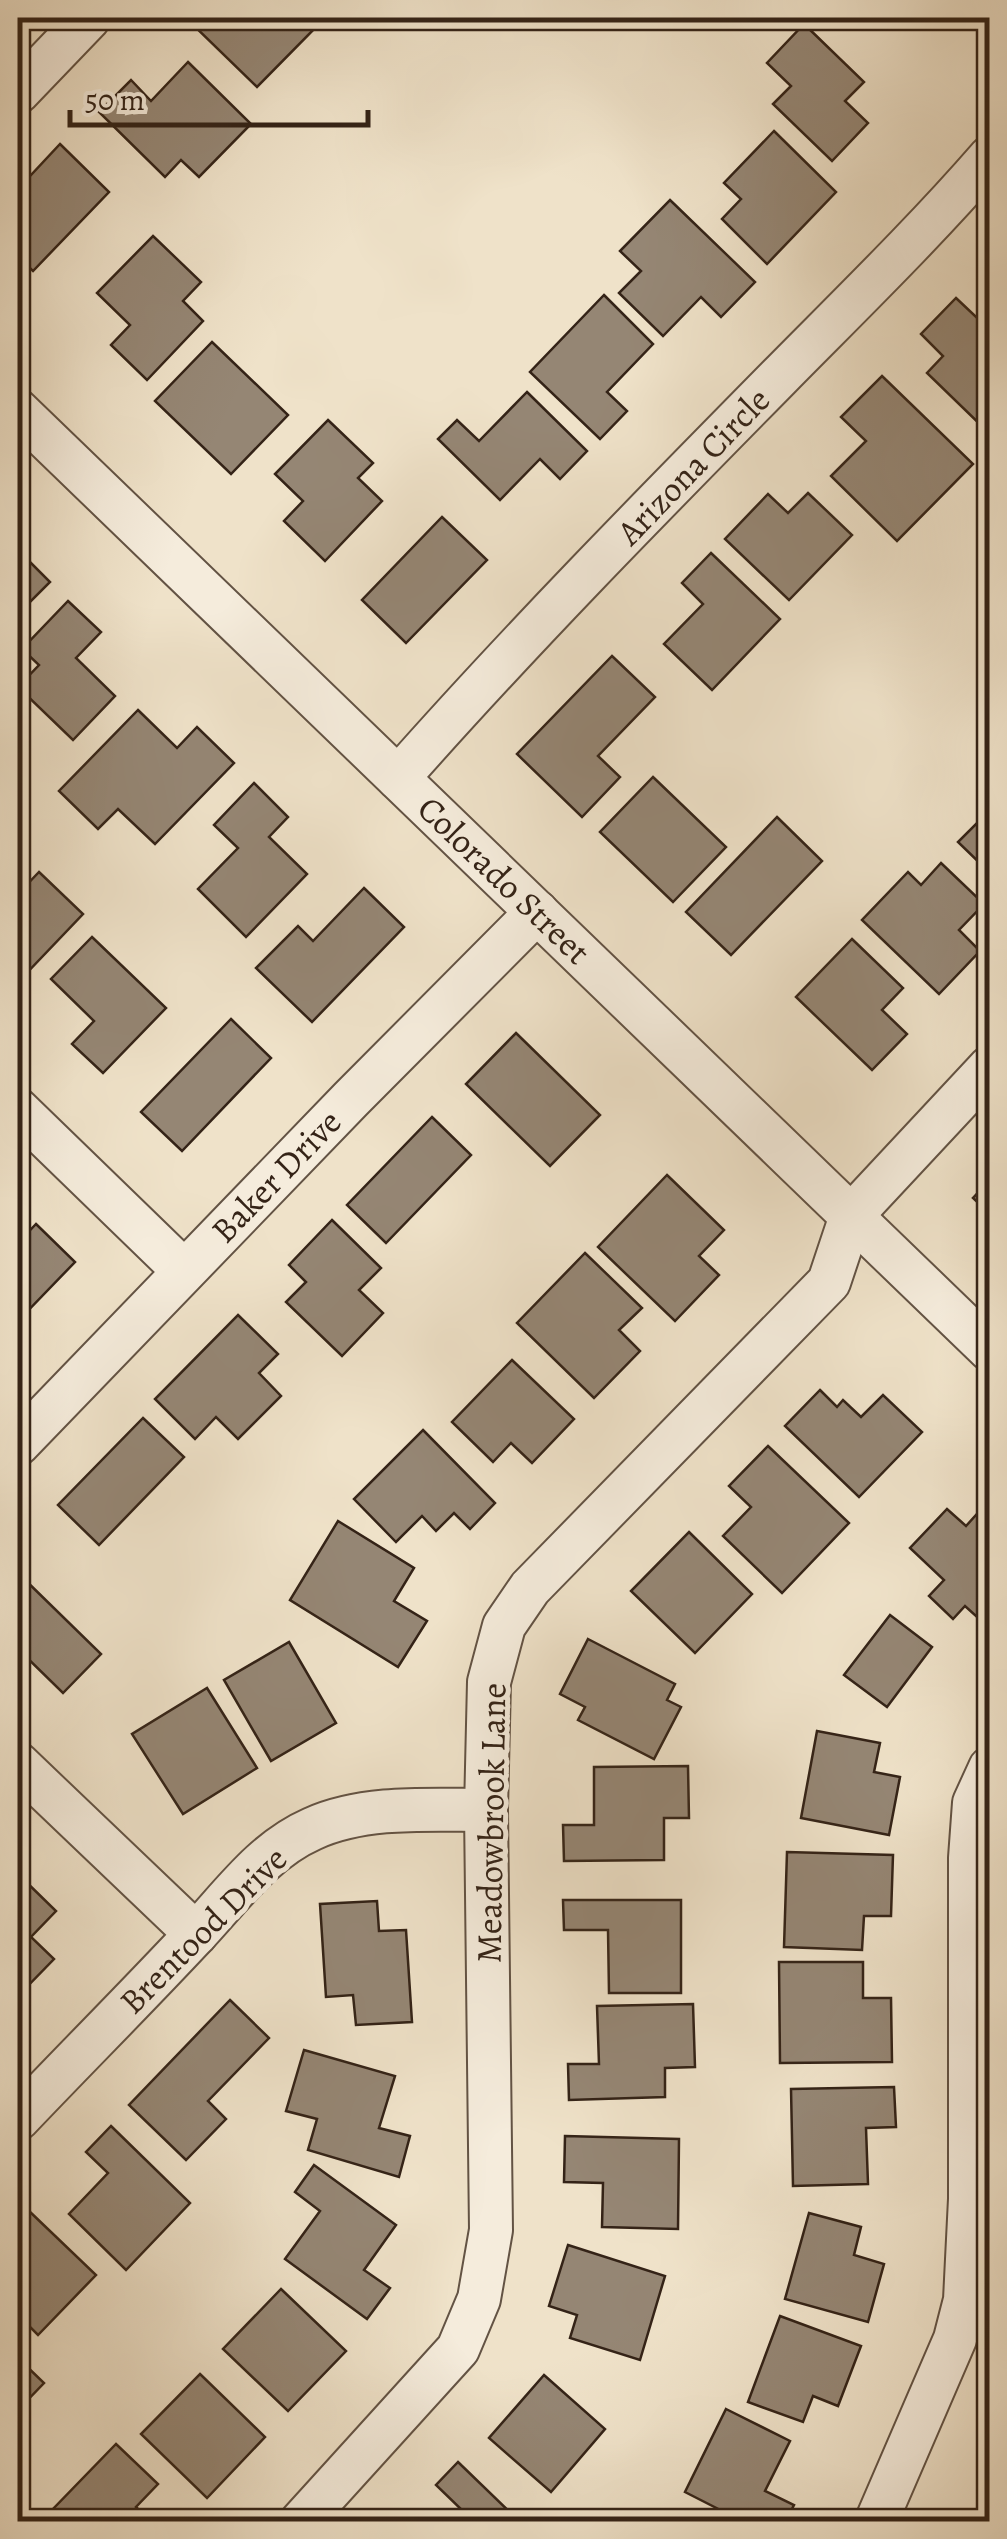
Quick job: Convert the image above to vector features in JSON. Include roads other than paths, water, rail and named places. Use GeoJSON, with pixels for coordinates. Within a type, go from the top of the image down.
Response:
{"type":"FeatureCollection","features":[{"type":"Feature","properties":{"kind":"street"},"geometry":{"type":"LineString","coordinates":[[18,92],[89,18]]}},
{"type":"Feature","properties":{"kind":"street","name":"Arizona Circle"},"geometry":{"type":"LineString","coordinates":[[398,778],[475,692],[926,230],[990,156]]}},
{"type":"Feature","properties":{"kind":"street","name":"Colorado Street"},"geometry":{"type":"LineString","coordinates":[[18,411],[990,1350]]}},
{"type":"Feature","properties":{"kind":"street","name":"Baker Drive"},"geometry":{"type":"LineString","coordinates":[[18,1444],[537,912]]}},
{"type":"Feature","properties":{"kind":"street","name":"Meadowbrook Lane"},"geometry":{"type":"LineString","coordinates":[[301,2522],[458,2349],[479,2299],[491,2230],[486,1810],[489,1682],[504,1626],[530,1588],[829,1282],[851,1216],[990,1067]]}},
{"type":"Feature","properties":{"kind":"street"},"geometry":{"type":"LineString","coordinates":[[18,1110],[184,1272]]}},
{"type":"Feature","properties":{"kind":"street"},"geometry":{"type":"LineString","coordinates":[[18,1764],[196,1934]]}},
{"type":"Feature","properties":{"kind":"street"},"geometry":{"type":"LineString","coordinates":[[876,2522],[955,2340],[965,2300],[980,2199],[970,1858],[974,1803],[990,1768]]}},
{"type":"Feature","properties":{"kind":"street","name":"Brentood Drive"},"geometry":{"type":"LineString","coordinates":[[18,2119],[196,1934],[235,1888],[258,1866],[311,1829],[340,1819],[414,1810],[486,1810]]}}]}
